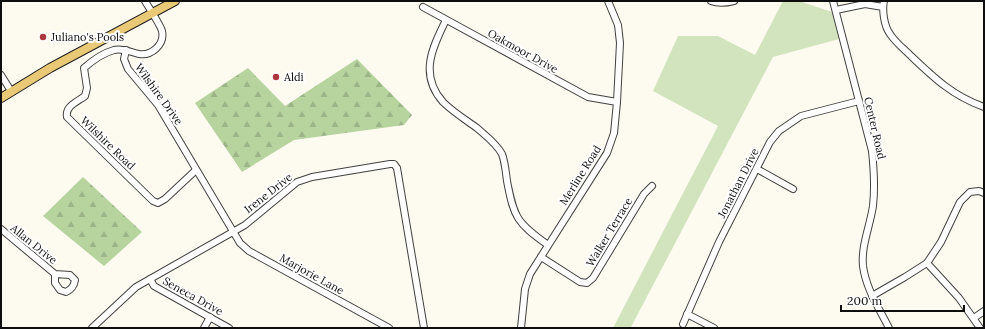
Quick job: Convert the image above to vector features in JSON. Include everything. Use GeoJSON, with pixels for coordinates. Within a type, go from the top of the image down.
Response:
{"type":"FeatureCollection","features":[{"type":"Feature","properties":{"kind":"main road"},"geometry":{"type":"LineString","coordinates":[[1,98],[50,68],[175,1]]}},
{"type":"Feature","properties":{"kind":"street","name":"Wilshire Drive"},"geometry":{"type":"LineString","coordinates":[[145,1],[162,31],[161,40],[156,49],[148,54],[139,54],[126,50],[124,59],[128,69],[158,105],[231,231]]}},
{"type":"Feature","properties":{"kind":"street","name":"Merline Road"},"geometry":{"type":"LineString","coordinates":[[521,328],[526,289],[530,274],[607,153],[614,132],[620,43],[618,24],[608,1]]}},
{"type":"Feature","properties":{"kind":"street"},"geometry":{"type":"LineString","coordinates":[[711,1],[716,3],[734,1]]}},
{"type":"Feature","properties":{"kind":"street","name":"Center Road"},"geometry":{"type":"LineString","coordinates":[[835,1],[872,151],[874,168],[875,186],[864,249],[863,265],[866,282],[889,328]]}},
{"type":"Feature","properties":{"kind":"street"},"geometry":{"type":"LineString","coordinates":[[836,10],[865,4],[884,4],[889,33],[896,42],[940,84],[971,102],[984,107]]}},
{"type":"Feature","properties":{"kind":"street","name":"Oakmoor Drive"},"geometry":{"type":"LineString","coordinates":[[423,7],[588,97],[617,102]]}},
{"type":"Feature","properties":{"kind":"street"},"geometry":{"type":"LineString","coordinates":[[446,20],[431,53],[429,66],[435,90],[444,102],[496,145],[502,155],[512,204],[516,216],[530,232],[548,245]]}},
{"type":"Feature","properties":{"kind":"street","name":"Wilshire Road"},"geometry":{"type":"LineString","coordinates":[[126,50],[115,50],[102,55],[84,68],[87,88],[85,96],[68,108],[66,112],[67,117],[152,201],[158,203],[165,200],[196,170]]}},
{"type":"Feature","properties":{"kind":"street"},"geometry":{"type":"LineString","coordinates":[[1,75],[11,91]]}},
{"type":"Feature","properties":{"kind":"street","name":"Jonathan Drive"},"geometry":{"type":"LineString","coordinates":[[683,324],[720,242],[770,142],[779,130],[801,116],[859,102]]}},
{"type":"Feature","properties":{"kind":"street","name":"Irene Drive"},"geometry":{"type":"LineString","coordinates":[[92,328],[136,287],[231,231],[245,225],[297,182],[312,177],[394,164],[396,168],[424,328]]}},
{"type":"Feature","properties":{"kind":"street"},"geometry":{"type":"LineString","coordinates":[[757,169],[793,189]]}},
{"type":"Feature","properties":{"kind":"street","name":"Walker Terrace"},"geometry":{"type":"LineString","coordinates":[[541,257],[580,282],[587,283],[593,278],[644,194],[652,186]]}},
{"type":"Feature","properties":{"kind":"street"},"geometry":{"type":"LineString","coordinates":[[872,296],[905,278],[928,263],[941,242],[960,202],[970,192],[984,192]]}},
{"type":"Feature","properties":{"kind":"street","name":"Allan Drive"},"geometry":{"type":"LineString","coordinates":[[1,229],[55,274]]}},
{"type":"Feature","properties":{"kind":"street","name":"Marjorie Lane"},"geometry":{"type":"LineString","coordinates":[[231,231],[240,243],[249,251],[389,328]]}},
{"type":"Feature","properties":{"kind":"street"},"geometry":{"type":"LineString","coordinates":[[928,263],[959,298],[980,328]]}},
{"type":"Feature","properties":{"kind":"street","name":"Seneca Drive"},"geometry":{"type":"LineString","coordinates":[[150,279],[154,286],[229,328]]}},
{"type":"Feature","properties":{"kind":"street"},"geometry":{"type":"LineString","coordinates":[[974,318],[984,310]]}},
{"type":"Feature","properties":{"kind":"street"},"geometry":{"type":"LineString","coordinates":[[687,314],[714,328]]}},
{"type":"Feature","properties":{"kind":"street"},"geometry":{"type":"LineString","coordinates":[[204,328],[210,317]]}},
{"type":"Feature","properties":{"kind":"green space"},"geometry":{"type":"Polygon","coordinates":[[[783,1],[799,1],[832,12],[839,39],[773,57],[631,327],[632,328],[613,328],[718,126],[653,91],[678,36],[718,36],[755,55],[783,1]]]}},
{"type":"Feature","properties":{"kind":"green space"},"geometry":{"type":"Polygon","coordinates":[[[357,59],[412,115],[404,125],[294,140],[242,172],[195,103],[248,68],[285,106],[357,59]]]}},
{"type":"Feature","properties":{"kind":"green space"},"geometry":{"type":"Polygon","coordinates":[[[83,177],[142,232],[104,266],[43,216],[83,177]]]}},
{"type":"Feature","properties":{"kind":"place","name":"Juliano's Pools"},"geometry":{"type":"Point","coordinates":[43,37]}},
{"type":"Feature","properties":{"kind":"place","name":"Aldi"},"geometry":{"type":"Point","coordinates":[276,77]}}]}
